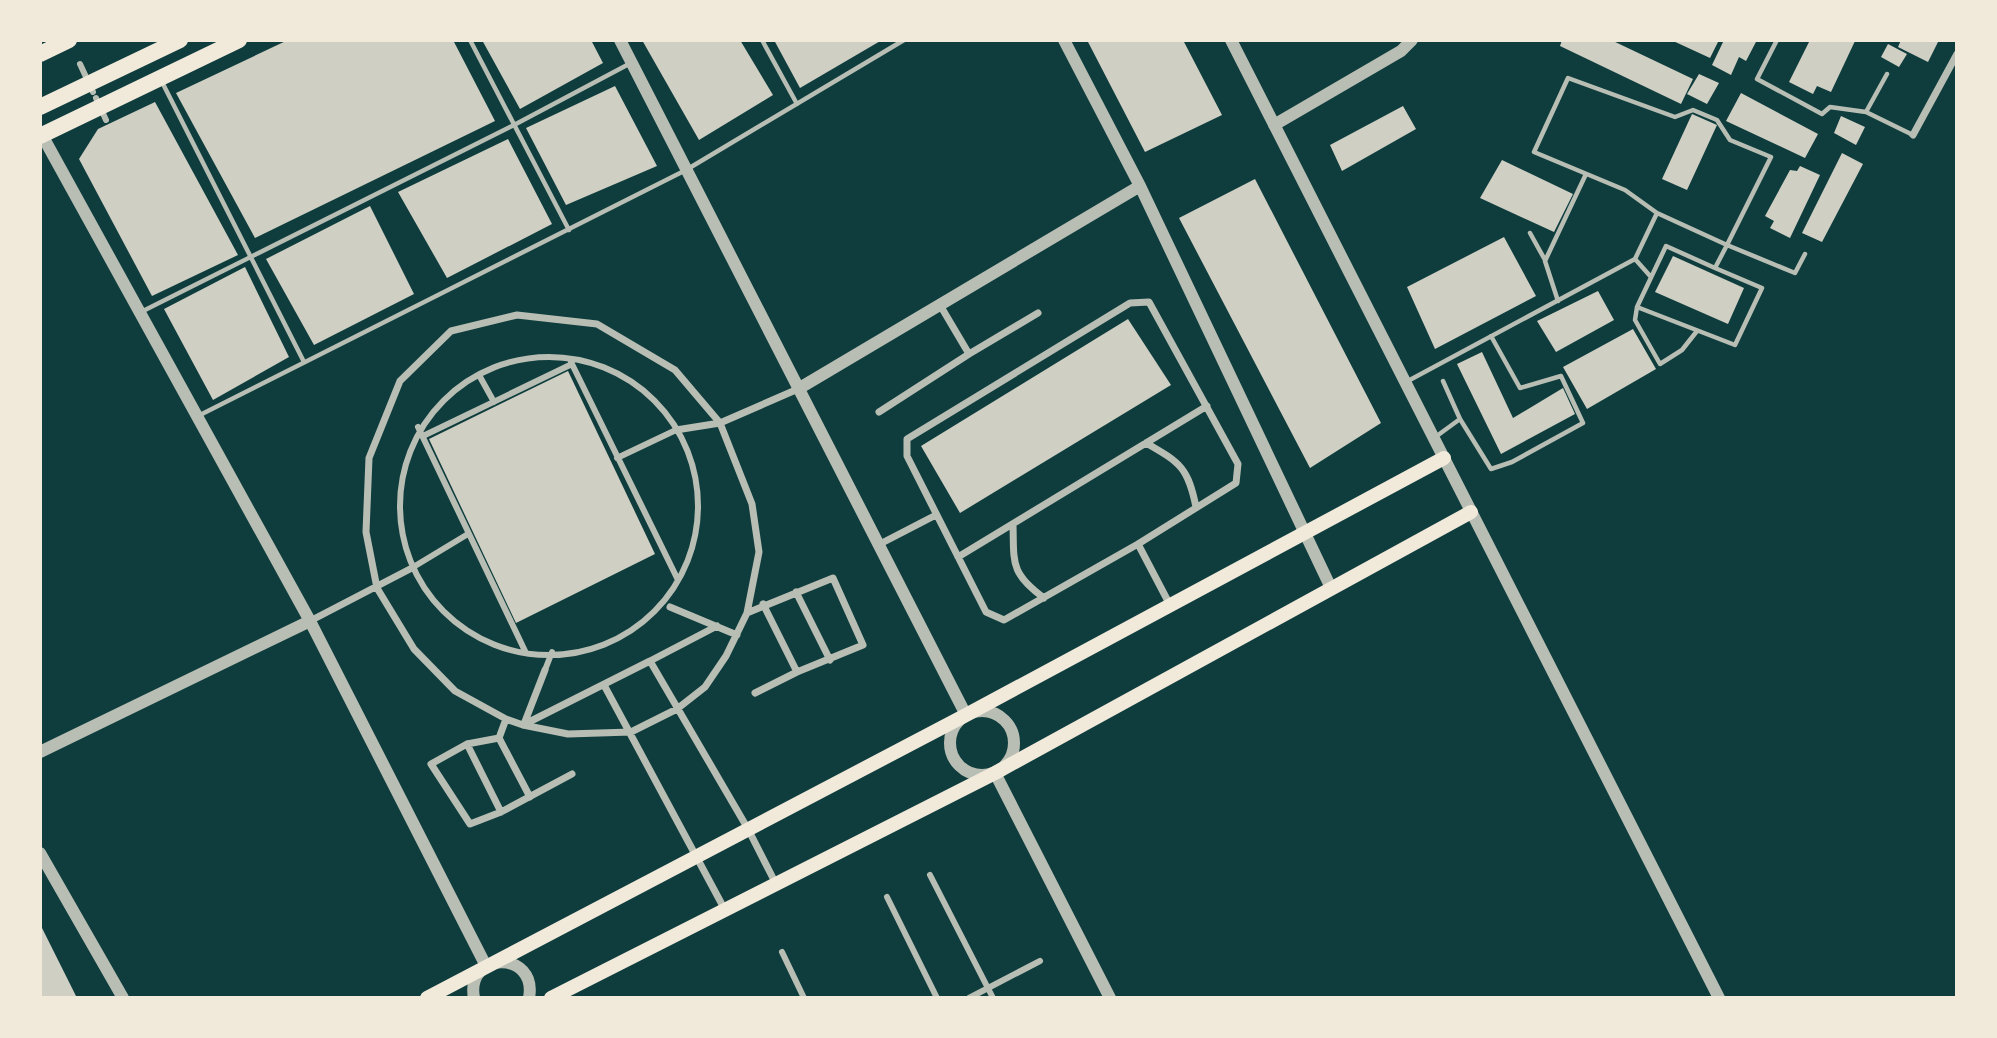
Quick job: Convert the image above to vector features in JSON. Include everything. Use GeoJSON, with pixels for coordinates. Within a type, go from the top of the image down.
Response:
{"type":"FeatureCollection","features":[{"type":"Feature","properties":{"kind":"highway"},"geometry":{"type":"LineString","coordinates":[[41,134],[97,100],[180,40]]}},
{"type":"Feature","properties":{"kind":"highway"},"geometry":{"type":"LineString","coordinates":[[40,107],[97,100],[160,78],[239,40]]}},
{"type":"Feature","properties":{"kind":"highway"},"geometry":{"type":"LineString","coordinates":[[40,54],[71,45]]}},
{"type":"Feature","properties":{"kind":"main road"},"geometry":{"type":"LineString","coordinates":[[428,998],[966,715],[1444,458]]}},
{"type":"Feature","properties":{"kind":"main road"},"geometry":{"type":"LineString","coordinates":[[551,998],[995,773],[1471,512]]}},
{"type":"Feature","properties":{"kind":"street"},"geometry":{"type":"LineString","coordinates":[[620,40],[966,715]]}},
{"type":"Feature","properties":{"kind":"street"},"geometry":{"type":"LineString","coordinates":[[1064,40],[1140,186],[1331,588]]}},
{"type":"Feature","properties":{"kind":"street"},"geometry":{"type":"LineString","coordinates":[[1231,40],[1718,998]]}},
{"type":"Feature","properties":{"kind":"street"},"geometry":{"type":"LineString","coordinates":[[1274,125],[1401,51],[1412,40]]}},
{"type":"Feature","properties":{"kind":"street"},"geometry":{"type":"LineString","coordinates":[[1913,135],[1957,54]]}},
{"type":"Feature","properties":{"kind":"street"},"geometry":{"type":"LineString","coordinates":[[80,64],[97,100]]}},
{"type":"Feature","properties":{"kind":"street"},"geometry":{"type":"LineString","coordinates":[[41,134],[310,621],[486,966]]}},
{"type":"Feature","properties":{"kind":"street"},"geometry":{"type":"LineString","coordinates":[[617,458],[676,430],[720,423],[798,390],[1140,186]]}},
{"type":"Feature","properties":{"kind":"street"},"geometry":{"type":"LineString","coordinates":[[1149,302],[1238,464],[1236,483],[1196,508],[1004,620],[986,612],[907,456],[907,439],[1130,303],[1149,302]]}},
{"type":"Feature","properties":{"kind":"street"},"geometry":{"type":"LineString","coordinates":[[940,305],[970,354]]}},
{"type":"Feature","properties":{"kind":"street"},"geometry":{"type":"LineString","coordinates":[[879,412],[1038,313]]}},
{"type":"Feature","properties":{"kind":"street"},"geometry":{"type":"LineString","coordinates":[[517,315],[597,324],[675,370],[720,423],[752,504],[760,552],[747,612],[726,656],[705,687],[677,709],[631,732],[568,734],[523,725],[506,719],[455,691],[414,649],[377,588],[366,532],[369,458],[400,381],[451,331],[517,315]]}},
{"type":"Feature","properties":{"kind":"street"},"geometry":{"type":"LineString","coordinates":[[528,360],[571,363],[610,371],[641,389],[666,413],[689,451],[701,492],[699,535],[666,599],[644,620],[618,637],[593,647],[552,652],[514,649],[452,622],[428,602],[410,569],[401,530],[399,486],[418,427],[450,397],[480,375],[528,360]]}},
{"type":"Feature","properties":{"kind":"street"},"geometry":{"type":"LineString","coordinates":[[423,436],[571,363]]}},
{"type":"Feature","properties":{"kind":"street"},"geometry":{"type":"LineString","coordinates":[[571,363],[678,580]]}},
{"type":"Feature","properties":{"kind":"street"},"geometry":{"type":"LineString","coordinates":[[480,375],[494,402]]}},
{"type":"Feature","properties":{"kind":"street"},"geometry":{"type":"LineString","coordinates":[[958,557],[1207,406]]}},
{"type":"Feature","properties":{"kind":"street"},"geometry":{"type":"LineString","coordinates":[[418,427],[525,650]]}},
{"type":"Feature","properties":{"kind":"street"},"geometry":{"type":"LineString","coordinates":[[1146,443],[1176,460],[1190,480],[1196,508]]}},
{"type":"Feature","properties":{"kind":"street"},"geometry":{"type":"LineString","coordinates":[[878,545],[936,515]]}},
{"type":"Feature","properties":{"kind":"street"},"geometry":{"type":"LineString","coordinates":[[1013,524],[1014,562],[1025,584],[1044,598]]}},
{"type":"Feature","properties":{"kind":"street"},"geometry":{"type":"LineString","coordinates":[[40,752],[377,588],[468,534]]}},
{"type":"Feature","properties":{"kind":"street"},"geometry":{"type":"LineString","coordinates":[[1138,544],[1170,605]]}},
{"type":"Feature","properties":{"kind":"street"},"geometry":{"type":"LineString","coordinates":[[747,612],[833,578],[863,645],[797,672],[755,693]]}},
{"type":"Feature","properties":{"kind":"street"},"geometry":{"type":"LineString","coordinates":[[796,592],[830,660]]}},
{"type":"Feature","properties":{"kind":"street"},"geometry":{"type":"LineString","coordinates":[[666,599],[670,607],[737,635]]}},
{"type":"Feature","properties":{"kind":"street"},"geometry":{"type":"LineString","coordinates":[[763,604],[797,672]]}},
{"type":"Feature","properties":{"kind":"street"},"geometry":{"type":"LineString","coordinates":[[523,725],[717,626]]}},
{"type":"Feature","properties":{"kind":"street"},"geometry":{"type":"LineString","coordinates":[[523,725],[552,652]]}},
{"type":"Feature","properties":{"kind":"street"},"geometry":{"type":"LineString","coordinates":[[650,661],[748,829],[776,884]]}},
{"type":"Feature","properties":{"kind":"street"},"geometry":{"type":"LineString","coordinates":[[604,685],[725,910]]}},
{"type":"Feature","properties":{"kind":"street"},"geometry":{"type":"LineString","coordinates":[[975,711],[996,714],[1011,728],[1014,738],[1011,759],[995,773],[985,776],[964,771],[951,753],[949,742],[957,722],[975,711]]}},
{"type":"Feature","properties":{"kind":"street"},"geometry":{"type":"LineString","coordinates":[[506,719],[499,738],[530,797]]}},
{"type":"Feature","properties":{"kind":"street"},"geometry":{"type":"LineString","coordinates":[[499,738],[467,744],[431,764],[470,824],[501,812],[572,774]]}},
{"type":"Feature","properties":{"kind":"street"},"geometry":{"type":"LineString","coordinates":[[467,744],[501,812]]}},
{"type":"Feature","properties":{"kind":"street"},"geometry":{"type":"LineString","coordinates":[[995,773],[1110,998]]}},
{"type":"Feature","properties":{"kind":"street"},"geometry":{"type":"LineString","coordinates":[[40,853],[123,998]]}},
{"type":"Feature","properties":{"kind":"street"},"geometry":{"type":"LineString","coordinates":[[930,874],[993,998]]}},
{"type":"Feature","properties":{"kind":"street"},"geometry":{"type":"LineString","coordinates":[[887,897],[937,998]]}},
{"type":"Feature","properties":{"kind":"street"},"geometry":{"type":"LineString","coordinates":[[782,952],[804,998]]}},
{"type":"Feature","properties":{"kind":"street"},"geometry":{"type":"LineString","coordinates":[[969,998],[1040,961]]}},
{"type":"Feature","properties":{"kind":"street"},"geometry":{"type":"LineString","coordinates":[[474,998],[474,981],[486,966],[503,962],[520,969],[530,985],[529,998]]}},
{"type":"Feature","properties":{"kind":"lane"},"geometry":{"type":"LineString","coordinates":[[470,40],[569,230]]}},
{"type":"Feature","properties":{"kind":"lane"},"geometry":{"type":"LineString","coordinates":[[762,40],[797,104]]}},
{"type":"Feature","properties":{"kind":"lane"},"geometry":{"type":"LineString","coordinates":[[197,416],[686,170],[904,40]]}},
{"type":"Feature","properties":{"kind":"lane"},"geometry":{"type":"LineString","coordinates":[[1777,40],[1757,79],[1822,114],[1830,107],[1866,112],[1913,135]]}},
{"type":"Feature","properties":{"kind":"lane"},"geometry":{"type":"LineString","coordinates":[[140,312],[514,125],[631,63]]}},
{"type":"Feature","properties":{"kind":"lane"},"geometry":{"type":"LineString","coordinates":[[1866,112],[1887,74]]}},
{"type":"Feature","properties":{"kind":"lane"},"geometry":{"type":"LineString","coordinates":[[160,78],[304,362]]}},
{"type":"Feature","properties":{"kind":"lane"},"geometry":{"type":"LineString","coordinates":[[1715,268],[1727,244],[1771,157],[1730,140],[1717,120],[1693,110],[1675,117],[1568,78],[1534,152],[1625,190],[1657,213],[1727,244],[1795,273],[1805,254]]}},
{"type":"Feature","properties":{"kind":"lane"},"geometry":{"type":"LineString","coordinates":[[1545,261],[1586,174]]}},
{"type":"Feature","properties":{"kind":"lane"},"geometry":{"type":"LineString","coordinates":[[1405,382],[1635,259],[1657,213]]}},
{"type":"Feature","properties":{"kind":"lane"},"geometry":{"type":"LineString","coordinates":[[1530,233],[1545,261],[1558,300]]}},
{"type":"Feature","properties":{"kind":"lane"},"geometry":{"type":"LineString","coordinates":[[1637,307],[1735,345],[1762,288],[1666,246],[1637,307],[1635,320],[1660,365],[1682,350],[1698,331]]}},
{"type":"Feature","properties":{"kind":"lane"},"geometry":{"type":"LineString","coordinates":[[1635,259],[1651,276]]}},
{"type":"Feature","properties":{"kind":"lane"},"geometry":{"type":"LineString","coordinates":[[1443,381],[1460,419],[1491,469],[1512,463],[1583,423],[1561,376],[1520,388],[1491,336]]}},
{"type":"Feature","properties":{"kind":"lane"},"geometry":{"type":"LineString","coordinates":[[1433,438],[1460,419]]}},
{"type":"Feature","properties":{"kind":"building"},"geometry":{"type":"Polygon","coordinates":[[[288,40],[453,40],[495,121],[255,238],[176,93],[288,40]]]}},
{"type":"Feature","properties":{"kind":"building"},"geometry":{"type":"Polygon","coordinates":[[[482,40],[591,40],[603,63],[520,109],[482,40]]]}},
{"type":"Feature","properties":{"kind":"building"},"geometry":{"type":"Polygon","coordinates":[[[642,40],[740,40],[773,95],[699,140],[642,40]]]}},
{"type":"Feature","properties":{"kind":"building"},"geometry":{"type":"Polygon","coordinates":[[[774,40],[882,40],[800,88],[774,40]]]}},
{"type":"Feature","properties":{"kind":"building"},"geometry":{"type":"Polygon","coordinates":[[[1087,40],[1183,40],[1222,115],[1145,152],[1087,40]]]}},
{"type":"Feature","properties":{"kind":"building"},"geometry":{"type":"Polygon","coordinates":[[[1562,40],[1611,40],[1693,79],[1681,104],[1560,46],[1562,40]]]}},
{"type":"Feature","properties":{"kind":"building"},"geometry":{"type":"Polygon","coordinates":[[[1671,40],[1719,40],[1710,58],[1671,40]]]}},
{"type":"Feature","properties":{"kind":"building"},"geometry":{"type":"Polygon","coordinates":[[[1724,40],[1757,40],[1746,61],[1739,57],[1731,75],[1712,65],[1724,40]]]}},
{"type":"Feature","properties":{"kind":"building"},"geometry":{"type":"Polygon","coordinates":[[[1810,40],[1855,41],[1831,92],[1817,86],[1813,94],[1789,82],[1810,40]]]}},
{"type":"Feature","properties":{"kind":"building"},"geometry":{"type":"Polygon","coordinates":[[[1901,40],[1939,40],[1928,62],[1898,47],[1901,40]]]}},
{"type":"Feature","properties":{"kind":"building"},"geometry":{"type":"Polygon","coordinates":[[[1888,44],[1907,54],[1899,67],[1881,57],[1888,44]]]}},
{"type":"Feature","properties":{"kind":"building"},"geometry":{"type":"Polygon","coordinates":[[[1699,74],[1719,83],[1707,104],[1687,94],[1699,74]]]}},
{"type":"Feature","properties":{"kind":"building"},"geometry":{"type":"Polygon","coordinates":[[[615,86],[657,166],[566,205],[526,128],[615,86]]]}},
{"type":"Feature","properties":{"kind":"building"},"geometry":{"type":"Polygon","coordinates":[[[1741,93],[1818,134],[1805,158],[1726,121],[1741,93]]]}},
{"type":"Feature","properties":{"kind":"building"},"geometry":{"type":"Polygon","coordinates":[[[155,102],[238,255],[152,296],[79,159],[98,129],[155,102]]]}},
{"type":"Feature","properties":{"kind":"building"},"geometry":{"type":"Polygon","coordinates":[[[1403,106],[1416,129],[1342,171],[1330,145],[1403,106]]]}},
{"type":"Feature","properties":{"kind":"building"},"geometry":{"type":"Polygon","coordinates":[[[1692,114],[1717,125],[1687,190],[1662,179],[1692,114]]]}},
{"type":"Feature","properties":{"kind":"building"},"geometry":{"type":"Polygon","coordinates":[[[1841,116],[1865,127],[1856,145],[1834,133],[1841,116]]]}},
{"type":"Feature","properties":{"kind":"building"},"geometry":{"type":"Polygon","coordinates":[[[508,139],[552,224],[447,278],[398,192],[508,139]]]}},
{"type":"Feature","properties":{"kind":"building"},"geometry":{"type":"Polygon","coordinates":[[[1842,153],[1863,164],[1822,242],[1802,233],[1842,153]]]}},
{"type":"Feature","properties":{"kind":"building"},"geometry":{"type":"Polygon","coordinates":[[[1502,160],[1573,194],[1554,232],[1480,198],[1502,160]]]}},
{"type":"Feature","properties":{"kind":"building"},"geometry":{"type":"Polygon","coordinates":[[[1800,166],[1820,175],[1790,238],[1770,228],[1774,221],[1765,216],[1790,170],[1797,171],[1800,166]]]}},
{"type":"Feature","properties":{"kind":"building"},"geometry":{"type":"Polygon","coordinates":[[[1255,179],[1381,423],[1310,468],[1179,218],[1255,179]]]}},
{"type":"Feature","properties":{"kind":"building"},"geometry":{"type":"Polygon","coordinates":[[[370,206],[414,294],[314,345],[266,259],[370,206]]]}},
{"type":"Feature","properties":{"kind":"building"},"geometry":{"type":"Polygon","coordinates":[[[1504,237],[1536,296],[1435,349],[1407,287],[1504,237]]]}},
{"type":"Feature","properties":{"kind":"building"},"geometry":{"type":"Polygon","coordinates":[[[1673,256],[1744,288],[1728,324],[1655,292],[1673,256]]]}},
{"type":"Feature","properties":{"kind":"building"},"geometry":{"type":"Polygon","coordinates":[[[245,267],[289,357],[213,400],[164,309],[245,267]]]}},
{"type":"Feature","properties":{"kind":"building"},"geometry":{"type":"Polygon","coordinates":[[[1598,291],[1614,320],[1556,352],[1537,321],[1598,291]]]}},
{"type":"Feature","properties":{"kind":"building"},"geometry":{"type":"Polygon","coordinates":[[[1128,319],[1171,385],[960,513],[921,446],[1128,319]]]}},
{"type":"Feature","properties":{"kind":"building"},"geometry":{"type":"Polygon","coordinates":[[[1633,329],[1656,369],[1587,409],[1563,367],[1633,329]]]}},
{"type":"Feature","properties":{"kind":"building"},"geometry":{"type":"Polygon","coordinates":[[[1482,352],[1513,418],[1563,388],[1575,414],[1501,454],[1457,364],[1482,352]]]}},
{"type":"Feature","properties":{"kind":"building"},"geometry":{"type":"Polygon","coordinates":[[[568,371],[655,554],[516,623],[429,439],[568,371]]]}},
{"type":"Feature","properties":{"kind":"building"},"geometry":{"type":"Polygon","coordinates":[[[40,924],[77,998],[40,998],[40,924]]]}}]}
